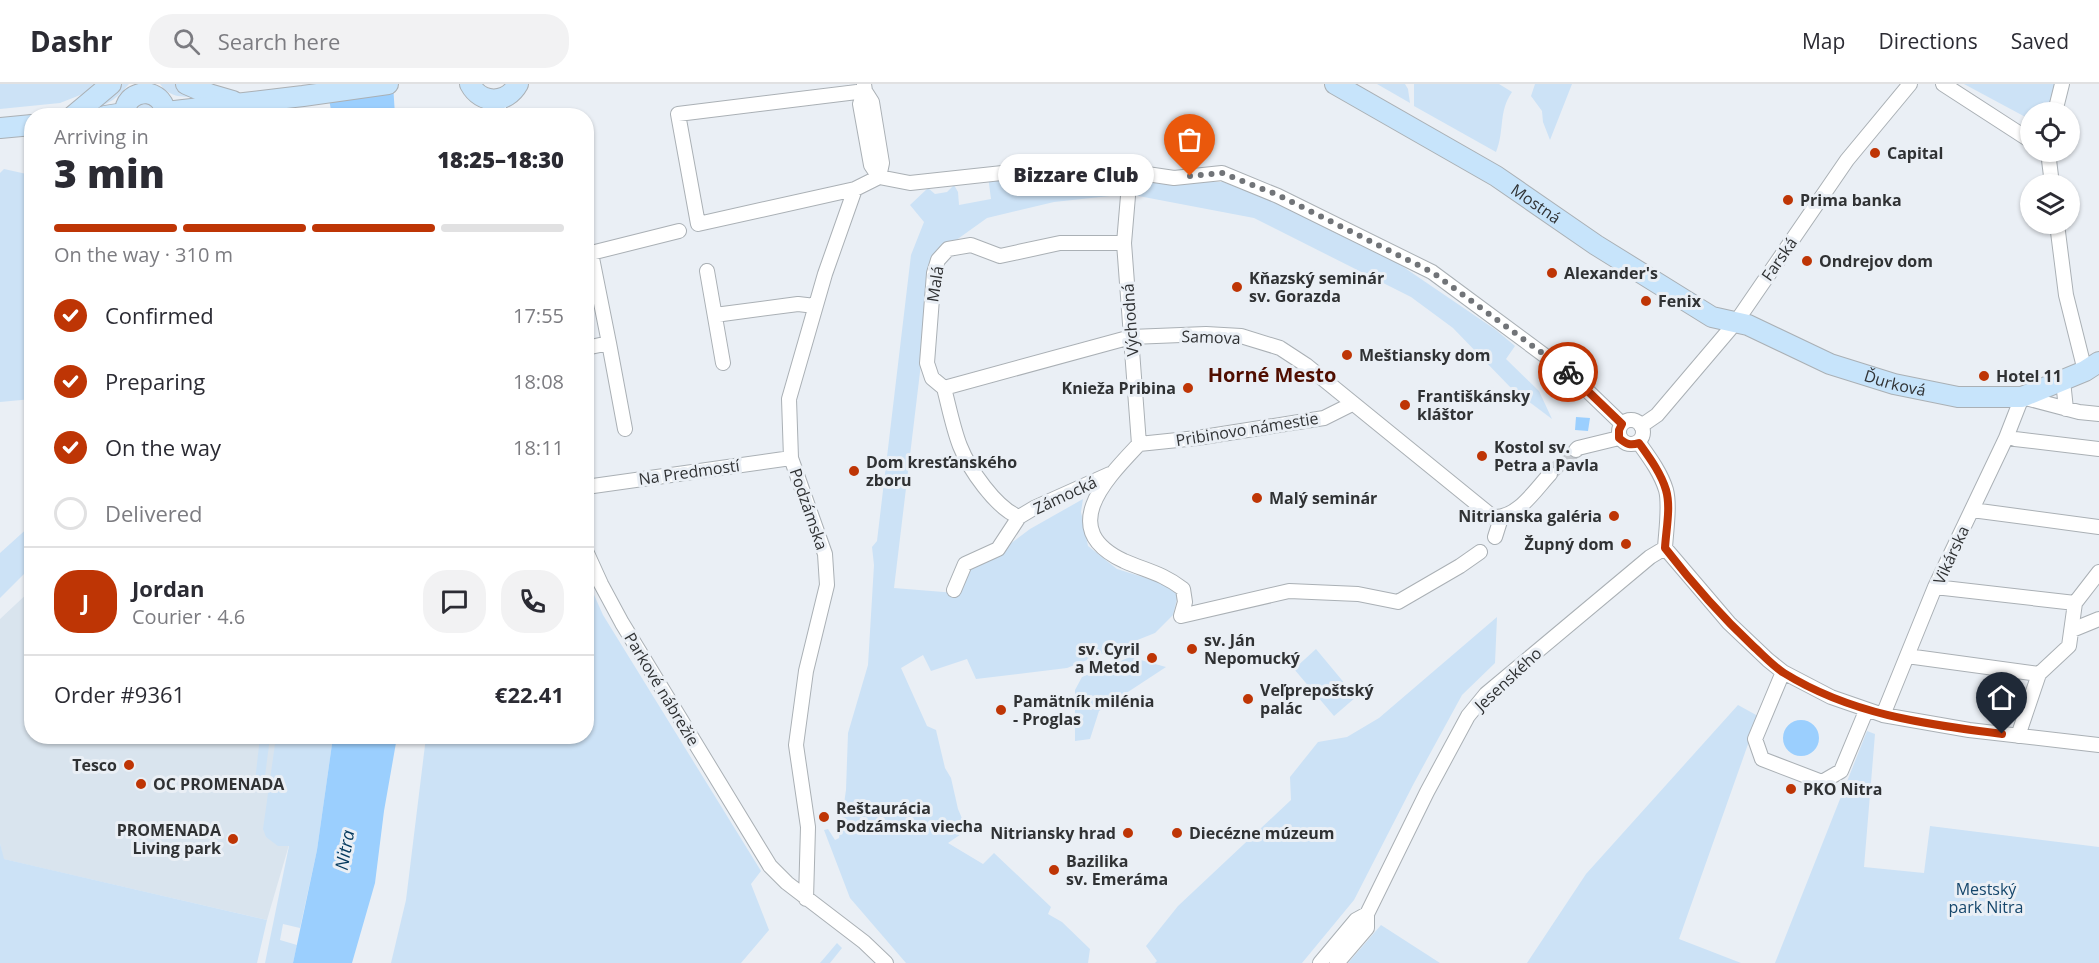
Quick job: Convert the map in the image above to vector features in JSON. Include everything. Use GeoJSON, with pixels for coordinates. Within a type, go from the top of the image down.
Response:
{"type":"FeatureCollection","features":[{"type":"Feature","properties":{"kind":"street"},"geometry":{"type":"LineString","coordinates":[[82,108],[111,84]]}},
{"type":"Feature","properties":{"kind":"street"},"geometry":{"type":"LineString","coordinates":[[186,84],[208,94],[241,104]]}},
{"type":"Feature","properties":{"kind":"street"},"geometry":{"type":"LineString","coordinates":[[211,108],[388,84]]}},
{"type":"Feature","properties":{"kind":"street"},"geometry":{"type":"LineString","coordinates":[[470,84],[482,98],[499,108],[518,84]]}},
{"type":"Feature","properties":{"kind":"street","name":"Mostná"},"geometry":{"type":"LineString","coordinates":[[1335,84],[1496,176],[1596,245],[1713,318],[1736,322]]}},
{"type":"Feature","properties":{"kind":"street","name":"Farská"},"geometry":{"type":"LineString","coordinates":[[1641,426],[1657,415],[1736,322],[1848,160],[1910,84]]}},
{"type":"Feature","properties":{"kind":"street"},"geometry":{"type":"LineString","coordinates":[[1943,84],[2020,134]]}},
{"type":"Feature","properties":{"kind":"street"},"geometry":{"type":"LineString","coordinates":[[2058,102],[2062,84]]}},
{"type":"Feature","properties":{"kind":"street"},"geometry":{"type":"LineString","coordinates":[[879,177],[882,163],[872,102],[865,87],[678,114],[698,224],[855,189],[879,177],[910,183],[1058,167],[1120,170],[1174,177],[1222,173],[1278,195],[1432,272],[1571,375],[1621,431],[1626,444],[1639,443],[1644,436],[1641,426],[1632,419],[1621,431],[1575,450]]}},
{"type":"Feature","properties":{"kind":"street"},"geometry":{"type":"LineString","coordinates":[[125,108],[131,98],[146,88],[159,99],[163,108]]}},
{"type":"Feature","properties":{"kind":"street"},"geometry":{"type":"LineString","coordinates":[[234,108],[241,104]]}},
{"type":"Feature","properties":{"kind":"street"},"geometry":{"type":"LineString","coordinates":[[0,128],[24,126]]}},
{"type":"Feature","properties":{"kind":"street","name":"Podzámska"},"geometry":{"type":"LineString","coordinates":[[806,899],[808,827],[796,745],[806,671],[827,585],[825,554],[791,458],[789,399],[815,306],[855,189]]}},
{"type":"Feature","properties":{"kind":"street","name":"Východná"},"geometry":{"type":"LineString","coordinates":[[1128,196],[1124,243],[1139,444]]}},
{"type":"Feature","properties":{"kind":"street"},"geometry":{"type":"LineString","coordinates":[[594,252],[679,231]]}},
{"type":"Feature","properties":{"kind":"street"},"geometry":{"type":"LineString","coordinates":[[2058,234],[2066,295],[2092,367]]}},
{"type":"Feature","properties":{"kind":"street","name":"Malá"},"geometry":{"type":"LineString","coordinates":[[944,388],[932,378],[927,363],[934,273],[938,260],[948,249],[970,245],[1000,256],[1060,243],[1124,243]]}},
{"type":"Feature","properties":{"kind":"street"},"geometry":{"type":"LineString","coordinates":[[594,268],[625,429]]}},
{"type":"Feature","properties":{"kind":"street"},"geometry":{"type":"LineString","coordinates":[[707,271],[723,363]]}},
{"type":"Feature","properties":{"kind":"street"},"geometry":{"type":"LineString","coordinates":[[715,315],[798,304],[815,306]]}},
{"type":"Feature","properties":{"kind":"street","name":"Ďurková"},"geometry":{"type":"LineString","coordinates":[[1736,322],[1748,325],[1830,364],[1894,384],[1958,397],[2022,397],[2092,367]]}},
{"type":"Feature","properties":{"kind":"street","name":"Samova"},"geometry":{"type":"LineString","coordinates":[[944,388],[1131,337],[1206,334],[1241,336],[1280,348],[1306,365],[1486,514],[1501,518]]}},
{"type":"Feature","properties":{"kind":"street"},"geometry":{"type":"LineString","coordinates":[[594,346],[609,343]]}},
{"type":"Feature","properties":{"kind":"street"},"geometry":{"type":"LineString","coordinates":[[2063,381],[2067,409]]}},
{"type":"Feature","properties":{"kind":"street","name":"Zámocká"},"geometry":{"type":"LineString","coordinates":[[944,388],[960,446],[971,467],[992,496],[1010,514],[1019,518]]}},
{"type":"Feature","properties":{"kind":"street"},"geometry":{"type":"LineString","coordinates":[[2022,397],[2067,409],[2099,414]]}},
{"type":"Feature","properties":{"kind":"street","name":"Vikárska"},"geometry":{"type":"LineString","coordinates":[[1883,715],[1935,587],[2006,438],[2022,397]]}},
{"type":"Feature","properties":{"kind":"street","name":"Pribinovo námestie"},"geometry":{"type":"LineString","coordinates":[[1139,444],[1197,438],[1324,418],[1352,404]]}},
{"type":"Feature","properties":{"kind":"street"},"geometry":{"type":"LineString","coordinates":[[2014,439],[2099,449]]}},
{"type":"Feature","properties":{"kind":"street"},"geometry":{"type":"LineString","coordinates":[[1639,443],[1650,458],[1666,490],[1665,548],[1729,623],[1783,672],[1831,697],[1883,715],[1969,730],[2099,745]]}},
{"type":"Feature","properties":{"kind":"street"},"geometry":{"type":"LineString","coordinates":[[1139,444],[1111,474],[1094,499],[1090,520],[1091,529],[1104,549],[1123,561],[1169,578],[1183,589],[1185,602],[1181,616],[1289,591],[1358,594],[1398,602],[1480,552]]}},
{"type":"Feature","properties":{"kind":"street","name":"Na Predmostí"},"geometry":{"type":"LineString","coordinates":[[594,486],[791,458]]}},
{"type":"Feature","properties":{"kind":"street","name":"Zámocká"},"geometry":{"type":"LineString","coordinates":[[954,590],[965,564],[999,549],[1019,518],[1034,508],[1111,474]]}},
{"type":"Feature","properties":{"kind":"street"},"geometry":{"type":"LineString","coordinates":[[1495,537],[1501,518],[1515,510],[1551,474]]}},
{"type":"Feature","properties":{"kind":"street"},"geometry":{"type":"LineString","coordinates":[[1972,510],[2099,527]]}},
{"type":"Feature","properties":{"kind":"street","name":"Jesenského"},"geometry":{"type":"LineString","coordinates":[[1337,963],[1367,928],[1367,914],[1427,792],[1468,716],[1486,694],[1650,557],[1665,548]]}},
{"type":"Feature","properties":{"kind":"street","name":"Parkové nábrežie"},"geometry":{"type":"LineString","coordinates":[[594,568],[622,623],[770,866],[806,899]]}},
{"type":"Feature","properties":{"kind":"street"},"geometry":{"type":"LineString","coordinates":[[2018,736],[2039,674],[2069,646],[2075,603],[2099,572]]}},
{"type":"Feature","properties":{"kind":"street"},"geometry":{"type":"LineString","coordinates":[[1935,587],[2075,603]]}},
{"type":"Feature","properties":{"kind":"street"},"geometry":{"type":"LineString","coordinates":[[2072,630],[2099,619]]}},
{"type":"Feature","properties":{"kind":"street"},"geometry":{"type":"LineString","coordinates":[[1907,656],[2039,674]]}},
{"type":"Feature","properties":{"kind":"street"},"geometry":{"type":"LineString","coordinates":[[1783,672],[1755,738],[1762,759],[1821,782],[1841,771],[1866,711]]}},
{"type":"Feature","properties":{"kind":"street"},"geometry":{"type":"LineString","coordinates":[[806,899],[864,942],[886,963]]}},
{"type":"Feature","properties":{"kind":"street","name":"Jesenského"},"geometry":{"type":"LineString","coordinates":[[1320,963],[1356,920],[1367,914]]}},
{"type":"Feature","properties":{"kind":"shaded area","name":"PROMENADA Living park"},"geometry":{"type":"Polygon","coordinates":[[[24,597],[24,744],[304,744],[289,845],[267,920],[3,859],[0,843],[0,619],[24,597]]]}},
{"type":"Feature","properties":{"kind":"green space"},"geometry":{"type":"Polygon","coordinates":[[[0,84],[108,84],[60,103],[0,109],[0,84]]]}},
{"type":"Feature","properties":{"kind":"green space"},"geometry":{"type":"Polygon","coordinates":[[[118,84],[129,84],[114,99],[93,108],[118,84]]]}},
{"type":"Feature","properties":{"kind":"green space"},"geometry":{"type":"Polygon","coordinates":[[[160,84],[177,84],[196,97],[171,94],[160,84]]]}},
{"type":"Feature","properties":{"kind":"green space"},"geometry":{"type":"Polygon","coordinates":[[[1377,84],[1405,84],[1410,103],[1377,84]]]}},
{"type":"Feature","properties":{"kind":"green space"},"geometry":{"type":"Polygon","coordinates":[[[1414,84],[1499,84],[1512,92],[1503,114],[1496,152],[1414,106],[1414,84]]]}},
{"type":"Feature","properties":{"kind":"green space"},"geometry":{"type":"Polygon","coordinates":[[[1535,84],[1572,84],[1550,140],[1543,122],[1542,111],[1531,96],[1535,84]]]}},
{"type":"Feature","properties":{"kind":"green space"},"geometry":{"type":"Polygon","coordinates":[[[1964,84],[2056,84],[2052,102],[2020,102],[2020,114],[1964,84]]]}},
{"type":"Feature","properties":{"kind":"green space"},"geometry":{"type":"Polygon","coordinates":[[[148,102],[155,108],[136,108],[148,102]]]}},
{"type":"Feature","properties":{"kind":"green space"},"geometry":{"type":"Polygon","coordinates":[[[4,169],[24,173],[24,400],[0,402],[0,173],[4,169]]]}},
{"type":"Feature","properties":{"kind":"green space"},"geometry":{"type":"Polygon","coordinates":[[[1110,175],[1166,182],[1223,182],[1267,199],[1399,264],[1496,330],[1515,346],[1506,359],[1539,391],[1552,419],[1512,389],[1453,328],[1411,297],[1254,218],[1128,194],[1054,202],[987,218],[934,256],[894,588],[956,593],[970,567],[1001,551],[1030,529],[1083,499],[1081,512],[1088,546],[1117,569],[1162,583],[1178,595],[1173,615],[1155,633],[1067,668],[976,679],[967,659],[931,671],[923,655],[901,668],[927,726],[936,730],[945,768],[951,778],[958,809],[967,830],[948,843],[983,864],[994,853],[1051,907],[1048,914],[1062,922],[1090,949],[1088,963],[906,963],[850,898],[824,830],[828,829],[835,840],[839,838],[846,790],[848,733],[868,665],[874,565],[872,547],[877,541],[911,255],[924,222],[910,205],[928,188],[935,194],[947,192],[954,185],[958,192],[959,205],[991,199],[988,176],[1110,175]]]}},
{"type":"Feature","properties":{"kind":"green space"},"geometry":{"type":"Polygon","coordinates":[[[24,531],[24,574],[0,598],[0,553],[24,531]]]}},
{"type":"Feature","properties":{"kind":"green space"},"geometry":{"type":"Polygon","coordinates":[[[594,595],[603,615],[761,871],[751,884],[769,930],[741,963],[391,963],[406,900],[425,744],[594,744],[594,595]]]}},
{"type":"Feature","properties":{"kind":"green space"},"geometry":{"type":"Polygon","coordinates":[[[1497,617],[1495,663],[1462,695],[1354,900],[1302,963],[1155,963],[1157,961],[1146,946],[1178,906],[1291,800],[1290,777],[1318,742],[1347,737],[1379,718],[1497,617]]]}},
{"type":"Feature","properties":{"kind":"green space"},"geometry":{"type":"Polygon","coordinates":[[[1316,649],[1356,697],[1334,716],[1294,669],[1316,649]]]}},
{"type":"Feature","properties":{"kind":"green space"},"geometry":{"type":"Polygon","coordinates":[[[1130,657],[1166,667],[1099,711],[1090,739],[1075,741],[1075,690],[1082,677],[1130,657]]]}},
{"type":"Feature","properties":{"kind":"green space"},"geometry":{"type":"Polygon","coordinates":[[[1738,705],[1758,716],[1679,939],[1741,963],[1527,963],[1586,874],[1738,705]]]}},
{"type":"Feature","properties":{"kind":"green space","name":"Mestský park Nitra"},"geometry":{"type":"Polygon","coordinates":[[[1867,731],[1875,734],[1864,867],[1924,873],[1930,826],[2099,847],[2099,963],[1775,963],[1867,731]]]}},
{"type":"Feature","properties":{"kind":"green space"},"geometry":{"type":"Polygon","coordinates":[[[259,744],[269,744],[263,792],[254,790],[259,744]]]}},
{"type":"Feature","properties":{"kind":"green space"},"geometry":{"type":"Polygon","coordinates":[[[275,744],[332,744],[317,850],[300,928],[283,924],[280,940],[297,945],[293,963],[265,963],[289,846],[278,846],[266,837],[263,829],[275,744]]]}},
{"type":"Feature","properties":{"kind":"green space"},"geometry":{"type":"Polygon","coordinates":[[[0,843],[4,859],[267,920],[257,963],[0,963],[0,843]]]}},
{"type":"Feature","properties":{"kind":"green space"},"geometry":{"type":"Polygon","coordinates":[[[1381,925],[1440,963],[1348,963],[1381,925]]]}},
{"type":"Feature","properties":{"kind":"green space"},"geometry":{"type":"Polygon","coordinates":[[[837,943],[842,948],[830,963],[820,963],[837,943]]]}},
{"type":"Feature","properties":{"kind":"water"},"geometry":{"type":"Polygon","coordinates":[[[326,84],[393,84],[395,108],[331,108],[326,84]]]}},
{"type":"Feature","properties":{"kind":"water"},"geometry":{"type":"Polygon","coordinates":[[[1576,417],[1590,418],[1588,431],[1575,430],[1576,417]]]}},
{"type":"Feature","properties":{"kind":"water"},"geometry":{"type":"Polygon","coordinates":[[[1801,720],[1814,725],[1819,738],[1814,751],[1801,756],[1788,751],[1783,738],[1788,725],[1801,720]]]}},
{"type":"Feature","properties":{"kind":"water","name":"Nitra"},"geometry":{"type":"Polygon","coordinates":[[[332,744],[396,744],[375,883],[352,963],[293,963],[317,850],[332,744]]]}},
{"type":"Feature","properties":{"kind":"tunnel"},"geometry":{"type":"LineString","coordinates":[[1550,474],[1576,450]]}},
{"type":"Feature","properties":{"kind":"way so far"},"geometry":{"type":"LineString","coordinates":[[1190,176],[1222,173],[1278,195],[1432,272],[1568,372]]}},
{"type":"Feature","properties":{"kind":"place","name":"Capital"},"geometry":{"type":"Point","coordinates":[1875,153]}},
{"type":"Feature","properties":{"kind":"place","name":"Bizzare Club"},"geometry":{"type":"Point","coordinates":[1190,176]}},
{"type":"Feature","properties":{"kind":"place","name":"Prima banka"},"geometry":{"type":"Point","coordinates":[1788,200]}},
{"type":"Feature","properties":{"kind":"place","name":"Ondrejov dom"},"geometry":{"type":"Point","coordinates":[1807,261]}},
{"type":"Feature","properties":{"kind":"place","name":"Alexander's"},"geometry":{"type":"Point","coordinates":[1552,273]}},
{"type":"Feature","properties":{"kind":"place","name":"Kňazský seminár sv. Gorazda"},"geometry":{"type":"Point","coordinates":[1237,287]}},
{"type":"Feature","properties":{"kind":"place","name":"Fenix"},"geometry":{"type":"Point","coordinates":[1646,301]}},
{"type":"Feature","properties":{"kind":"place","name":"Meštiansky dom"},"geometry":{"type":"Point","coordinates":[1347,355]}},
{"type":"Feature","properties":{"kind":"place","name":"Hotel 11"},"geometry":{"type":"Point","coordinates":[1984,376]}},
{"type":"Feature","properties":{"kind":"place","name":"Knieža Pribina"},"geometry":{"type":"Point","coordinates":[1188,388]}},
{"type":"Feature","properties":{"kind":"place","name":"Františkánsky kláštor"},"geometry":{"type":"Point","coordinates":[1405,405]}},
{"type":"Feature","properties":{"kind":"place","name":"Kostol sv. Petra a Pavla"},"geometry":{"type":"Point","coordinates":[1482,456]}},
{"type":"Feature","properties":{"kind":"place","name":"Dom kresťanského zboru"},"geometry":{"type":"Point","coordinates":[854,471]}},
{"type":"Feature","properties":{"kind":"place","name":"Malý seminár"},"geometry":{"type":"Point","coordinates":[1257,498]}},
{"type":"Feature","properties":{"kind":"place","name":"Nitrianska galéria"},"geometry":{"type":"Point","coordinates":[1614,516]}},
{"type":"Feature","properties":{"kind":"place","name":"Župný dom"},"geometry":{"type":"Point","coordinates":[1626,544]}},
{"type":"Feature","properties":{"kind":"place","name":"sv. Ján Nepomucký"},"geometry":{"type":"Point","coordinates":[1192,649]}},
{"type":"Feature","properties":{"kind":"place","name":"sv. Cyril a Metod"},"geometry":{"type":"Point","coordinates":[1152,658]}},
{"type":"Feature","properties":{"kind":"place","name":"Veľprepoštský palác"},"geometry":{"type":"Point","coordinates":[1248,699]}},
{"type":"Feature","properties":{"kind":"place","name":"Pamätník milénia - Proglas"},"geometry":{"type":"Point","coordinates":[1001,710]}},
{"type":"Feature","properties":{"kind":"place","name":"Tesco"},"geometry":{"type":"Point","coordinates":[129,765]}},
{"type":"Feature","properties":{"kind":"place","name":"OC PROMENADA"},"geometry":{"type":"Point","coordinates":[141,784]}},
{"type":"Feature","properties":{"kind":"place","name":"PKO Nitra"},"geometry":{"type":"Point","coordinates":[1791,789]}},
{"type":"Feature","properties":{"kind":"place","name":"Reštaurácia Podzámska viecha"},"geometry":{"type":"Point","coordinates":[824,817]}},
{"type":"Feature","properties":{"kind":"place","name":"Nitriansky hrad"},"geometry":{"type":"Point","coordinates":[1128,833]}},
{"type":"Feature","properties":{"kind":"place","name":"Diecézne múzeum"},"geometry":{"type":"Point","coordinates":[1177,833]}},
{"type":"Feature","properties":{"kind":"place","name":"PROMENADA Living park"},"geometry":{"type":"Point","coordinates":[233,839]}},
{"type":"Feature","properties":{"kind":"place","name":"Bazilika sv. Emeráma"},"geometry":{"type":"Point","coordinates":[1054,870]}},
{"type":"Feature","properties":{"kind":"district","name":"Horné Mesto"},"geometry":{"type":"Point","coordinates":[1272,375]}},
{"type":"Feature","properties":{"kind":"route"},"geometry":{"type":"LineString","coordinates":[[1568,372],[1622,424],[1619,438],[1626,444],[1639,443],[1650,458],[1666,490],[1665,548],[1729,623],[1768,660],[1783,672],[1831,697],[1866,711],[2002,734]]}}]}
